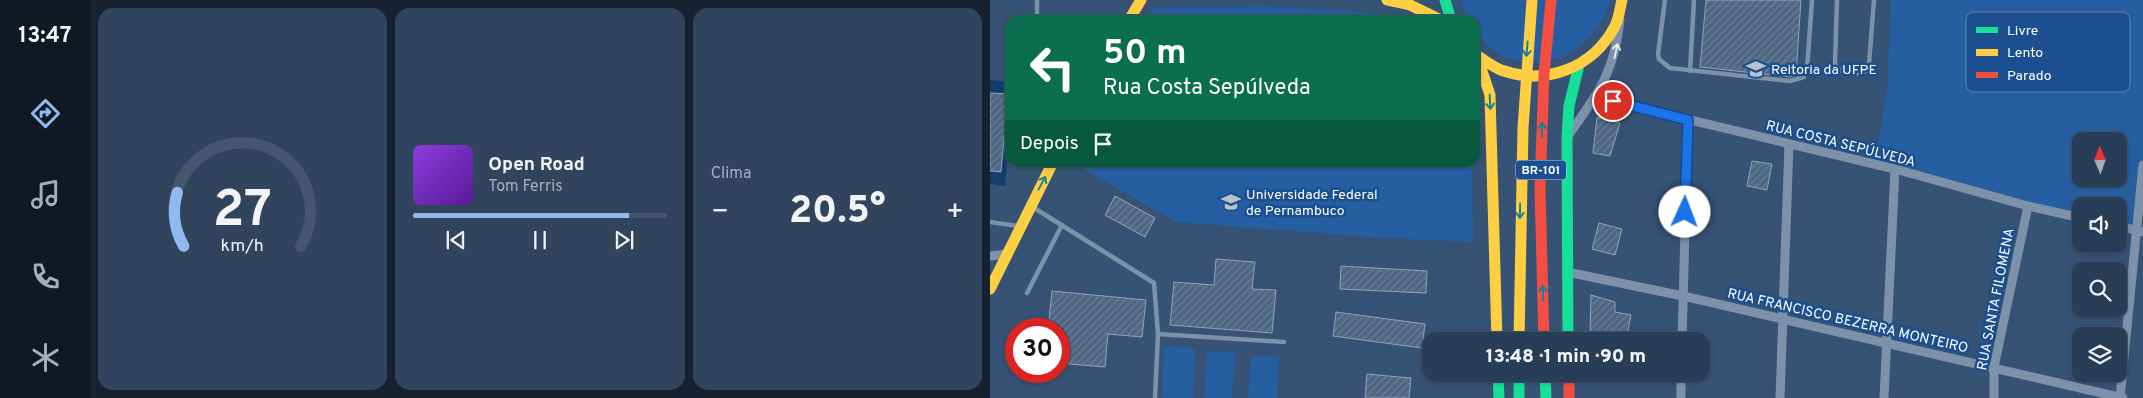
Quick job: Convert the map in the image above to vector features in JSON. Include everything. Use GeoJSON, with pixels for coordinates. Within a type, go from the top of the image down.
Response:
{"type":"FeatureCollection","features":[{"type":"Feature","properties":{"kind":"main road"},"geometry":{"type":"LineString","coordinates":[[1132,15],[1141,0]]}},
{"type":"Feature","properties":{"kind":"main road"},"geometry":{"type":"LineString","coordinates":[[1387,0],[1410,5],[1430,15]]}},
{"type":"Feature","properties":{"kind":"main road"},"geometry":{"type":"LineString","coordinates":[[1445,0],[1450,15]]}},
{"type":"Feature","properties":{"kind":"main road","name":"BR-101"},"geometry":{"type":"LineString","coordinates":[[1519,332],[1520,205],[1525,72],[1532,0]]}},
{"type":"Feature","properties":{"kind":"main road","name":"BR-101"},"geometry":{"type":"LineString","coordinates":[[1544,332],[1540,189],[1544,74],[1552,0]]}},
{"type":"Feature","properties":{"kind":"main road"},"geometry":{"type":"LineString","coordinates":[[1480,57],[1502,72],[1530,78],[1560,74],[1578,65],[1595,53],[1612,32],[1622,4]]}},
{"type":"Feature","properties":{"kind":"main road"},"geometry":{"type":"LineString","coordinates":[[1568,332],[1566,138],[1569,106],[1578,65]]}},
{"type":"Feature","properties":{"kind":"main road"},"geometry":{"type":"LineString","coordinates":[[1480,66],[1490,95],[1497,332]]}},
{"type":"Feature","properties":{"kind":"main road"},"geometry":{"type":"LineString","coordinates":[[990,289],[1050,167]]}},
{"type":"Feature","properties":{"kind":"main road"},"geometry":{"type":"LineString","coordinates":[[1498,382],[1499,398]]}},
{"type":"Feature","properties":{"kind":"main road"},"geometry":{"type":"LineString","coordinates":[[1519,382],[1519,398]]}},
{"type":"Feature","properties":{"kind":"main road"},"geometry":{"type":"LineString","coordinates":[[1545,382],[1546,398]]}},
{"type":"Feature","properties":{"kind":"main road"},"geometry":{"type":"LineString","coordinates":[[1569,382],[1569,398]]}},
{"type":"Feature","properties":{"kind":"street"},"geometry":{"type":"LineString","coordinates":[[1566,138],[1604,84],[1616,53],[1622,4]]}},
{"type":"Feature","properties":{"kind":"street","name":"RUA COSTA SEPÚLVEDA"},"geometry":{"type":"LineString","coordinates":[[1594,97],[1895,169],[2028,206],[2072,216]]}},
{"type":"Feature","properties":{"kind":"street"},"geometry":{"type":"LineString","coordinates":[[1682,332],[1688,120]]}},
{"type":"Feature","properties":{"kind":"street"},"geometry":{"type":"LineString","coordinates":[[1780,398],[1789,144]]}},
{"type":"Feature","properties":{"kind":"street"},"geometry":{"type":"LineString","coordinates":[[2121,398],[2140,231],[2143,165]]}},
{"type":"Feature","properties":{"kind":"street"},"geometry":{"type":"LineString","coordinates":[[1884,398],[1895,169]]}},
{"type":"Feature","properties":{"kind":"street","name":"RUA SANTA FILOMENA"},"geometry":{"type":"LineString","coordinates":[[1994,398],[1994,367],[2028,206]]}},
{"type":"Feature","properties":{"kind":"street"},"geometry":{"type":"LineString","coordinates":[[2127,228],[2140,231]]}},
{"type":"Feature","properties":{"kind":"street"},"geometry":{"type":"LineString","coordinates":[[990,256],[1007,254]]}},
{"type":"Feature","properties":{"kind":"street","name":"RUA FRANCISCO BEZERRA MONTEIRO"},"geometry":{"type":"LineString","coordinates":[[1567,272],[1683,296],[2121,398]]}},
{"type":"Feature","properties":{"kind":"street"},"geometry":{"type":"LineString","coordinates":[[1680,398],[1681,382]]}},
{"type":"Feature","properties":{"kind":"lane"},"geometry":{"type":"LineString","coordinates":[[1036,15],[1037,0]]}},
{"type":"Feature","properties":{"kind":"lane"},"geometry":{"type":"LineString","coordinates":[[1665,0],[1659,59],[1670,68],[1800,80],[1804,77],[1807,70],[1812,0]]}},
{"type":"Feature","properties":{"kind":"lane"},"geometry":{"type":"LineString","coordinates":[[1690,71],[1694,0]]}},
{"type":"Feature","properties":{"kind":"lane"},"geometry":{"type":"LineString","coordinates":[[1837,0],[1834,64],[1837,70],[1844,73],[1862,74],[1867,71],[1870,64],[1874,0]]}},
{"type":"Feature","properties":{"kind":"lane"},"geometry":{"type":"LineString","coordinates":[[1030,206],[1154,283],[1158,334],[1155,398]]}},
{"type":"Feature","properties":{"kind":"lane"},"geometry":{"type":"LineString","coordinates":[[990,222],[1021,226]]}},
{"type":"Feature","properties":{"kind":"lane"},"geometry":{"type":"LineString","coordinates":[[1027,293],[1062,225]]}},
{"type":"Feature","properties":{"kind":"lane"},"geometry":{"type":"LineString","coordinates":[[1158,334],[1284,342]]}},
{"type":"Feature","properties":{"kind":"shaded area"},"geometry":{"type":"Polygon","coordinates":[[[1461,0],[1610,0],[1602,21],[1588,39],[1571,52],[1552,60],[1531,62],[1511,59],[1492,49],[1480,37],[1480,15],[1466,15],[1461,0]]]}},
{"type":"Feature","properties":{"kind":"shaded area"},"geometry":{"type":"Polygon","coordinates":[[[1891,0],[2143,0],[2143,165],[2137,231],[2127,228],[2127,197],[2072,197],[2072,216],[1874,164],[1887,93],[1891,0]]]}},
{"type":"Feature","properties":{"kind":"shaded area"},"geometry":{"type":"Polygon","coordinates":[[[1270,7],[1381,13],[1384,15],[1147,15],[1155,8],[1270,7]]]}},
{"type":"Feature","properties":{"kind":"shaded area"},"geometry":{"type":"Polygon","coordinates":[[[990,80],[1005,82],[1005,95],[990,93],[990,80]]]}},
{"type":"Feature","properties":{"kind":"shaded area"},"geometry":{"type":"Polygon","coordinates":[[[1005,128],[1005,167],[1007,167],[1005,186],[990,184],[990,171],[1001,172],[1005,128]]]}},
{"type":"Feature","properties":{"kind":"shaded area"},"geometry":{"type":"Polygon","coordinates":[[[1080,167],[1472,167],[1473,242],[1384,238],[1176,222],[1080,167]]]}},
{"type":"Feature","properties":{"kind":"shaded area"},"geometry":{"type":"Polygon","coordinates":[[[1164,346],[1195,348],[1193,398],[1162,398],[1164,346]]]}},
{"type":"Feature","properties":{"kind":"shaded area"},"geometry":{"type":"Polygon","coordinates":[[[1207,351],[1235,353],[1232,398],[1204,398],[1207,351]]]}},
{"type":"Feature","properties":{"kind":"shaded area"},"geometry":{"type":"Polygon","coordinates":[[[1251,356],[1279,357],[1277,398],[1248,398],[1251,356]]]}},
{"type":"Feature","properties":{"kind":"building"},"geometry":{"type":"Polygon","coordinates":[[[1706,0],[1801,0],[1796,75],[1790,77],[1700,67],[1706,0]]]}},
{"type":"Feature","properties":{"kind":"building"},"geometry":{"type":"Polygon","coordinates":[[[990,93],[1005,94],[1005,127],[1001,172],[990,171],[990,93]]]}},
{"type":"Feature","properties":{"kind":"building"},"geometry":{"type":"Polygon","coordinates":[[[1597,117],[1620,123],[1610,156],[1593,153],[1597,117]]]}},
{"type":"Feature","properties":{"kind":"building"},"geometry":{"type":"Polygon","coordinates":[[[1752,161],[1772,164],[1767,190],[1747,186],[1752,161]]]}},
{"type":"Feature","properties":{"kind":"building"},"geometry":{"type":"Polygon","coordinates":[[[1115,196],[1155,218],[1145,237],[1105,215],[1115,196]]]}},
{"type":"Feature","properties":{"kind":"building"},"geometry":{"type":"Polygon","coordinates":[[[1599,223],[1622,229],[1615,255],[1592,249],[1599,223]]]}},
{"type":"Feature","properties":{"kind":"building"},"geometry":{"type":"Polygon","coordinates":[[[1216,259],[1255,262],[1252,289],[1276,290],[1272,333],[1170,325],[1174,282],[1214,285],[1216,259]]]}},
{"type":"Feature","properties":{"kind":"building"},"geometry":{"type":"Polygon","coordinates":[[[1341,266],[1427,271],[1426,293],[1340,289],[1341,266]]]}},
{"type":"Feature","properties":{"kind":"building"},"geometry":{"type":"Polygon","coordinates":[[[1052,291],[1146,300],[1142,337],[1108,334],[1105,367],[1070,364],[1070,318],[1049,318],[1052,291]]]}},
{"type":"Feature","properties":{"kind":"building"},"geometry":{"type":"Polygon","coordinates":[[[1591,295],[1615,302],[1615,312],[1631,315],[1628,332],[1590,332],[1591,295]]]}},
{"type":"Feature","properties":{"kind":"building"},"geometry":{"type":"Polygon","coordinates":[[[1336,312],[1425,324],[1424,332],[1422,332],[1422,348],[1333,336],[1336,312]]]}},
{"type":"Feature","properties":{"kind":"building"},"geometry":{"type":"Polygon","coordinates":[[[1367,374],[1411,378],[1409,398],[1365,398],[1367,374]]]}},
{"type":"Feature","properties":{"kind":"traffic: fast"},"geometry":{"type":"LineString","coordinates":[[1445,0],[1450,15]]}},
{"type":"Feature","properties":{"kind":"traffic: fast"},"geometry":{"type":"LineString","coordinates":[[1568,332],[1567,138],[1569,106],[1579,65]]}},
{"type":"Feature","properties":{"kind":"traffic: fast"},"geometry":{"type":"LineString","coordinates":[[1498,382],[1499,398]]}},
{"type":"Feature","properties":{"kind":"traffic: fast"},"geometry":{"type":"LineString","coordinates":[[1519,382],[1519,398]]}},
{"type":"Feature","properties":{"kind":"traffic: fast"},"geometry":{"type":"LineString","coordinates":[[1545,382],[1546,398]]}},
{"type":"Feature","properties":{"kind":"traffic: slow"},"geometry":{"type":"LineString","coordinates":[[1132,15],[1141,0]]}},
{"type":"Feature","properties":{"kind":"traffic: slow"},"geometry":{"type":"LineString","coordinates":[[1387,0],[1410,5],[1431,15]]}},
{"type":"Feature","properties":{"kind":"traffic: slow"},"geometry":{"type":"LineString","coordinates":[[1519,332],[1523,128],[1532,0]]}},
{"type":"Feature","properties":{"kind":"traffic: slow"},"geometry":{"type":"LineString","coordinates":[[1480,57],[1498,69],[1518,74],[1535,76],[1567,70],[1581,63],[1606,41],[1615,26],[1622,0]]}},
{"type":"Feature","properties":{"kind":"traffic: slow"},"geometry":{"type":"LineString","coordinates":[[1480,65],[1490,95],[1497,332]]}},
{"type":"Feature","properties":{"kind":"traffic: slow"},"geometry":{"type":"LineString","coordinates":[[990,289],[1051,167]]}},
{"type":"Feature","properties":{"kind":"traffic: jam"},"geometry":{"type":"LineString","coordinates":[[1544,332],[1540,189],[1544,74],[1551,0]]}},
{"type":"Feature","properties":{"kind":"traffic: jam"},"geometry":{"type":"LineString","coordinates":[[1569,382],[1569,398]]}},
{"type":"Feature","properties":{"kind":"place","name":"Reitoria da UFPE"},"geometry":{"type":"Point","coordinates":[1756,69]}},
{"type":"Feature","properties":{"kind":"place","name":"Universidade Federal de Pernambuco"},"geometry":{"type":"Point","coordinates":[1231,202]}},
{"type":"Feature","properties":{"kind":"route"},"geometry":{"type":"LineString","coordinates":[[1613,101],[1688,120],[1685,212]]}}]}
